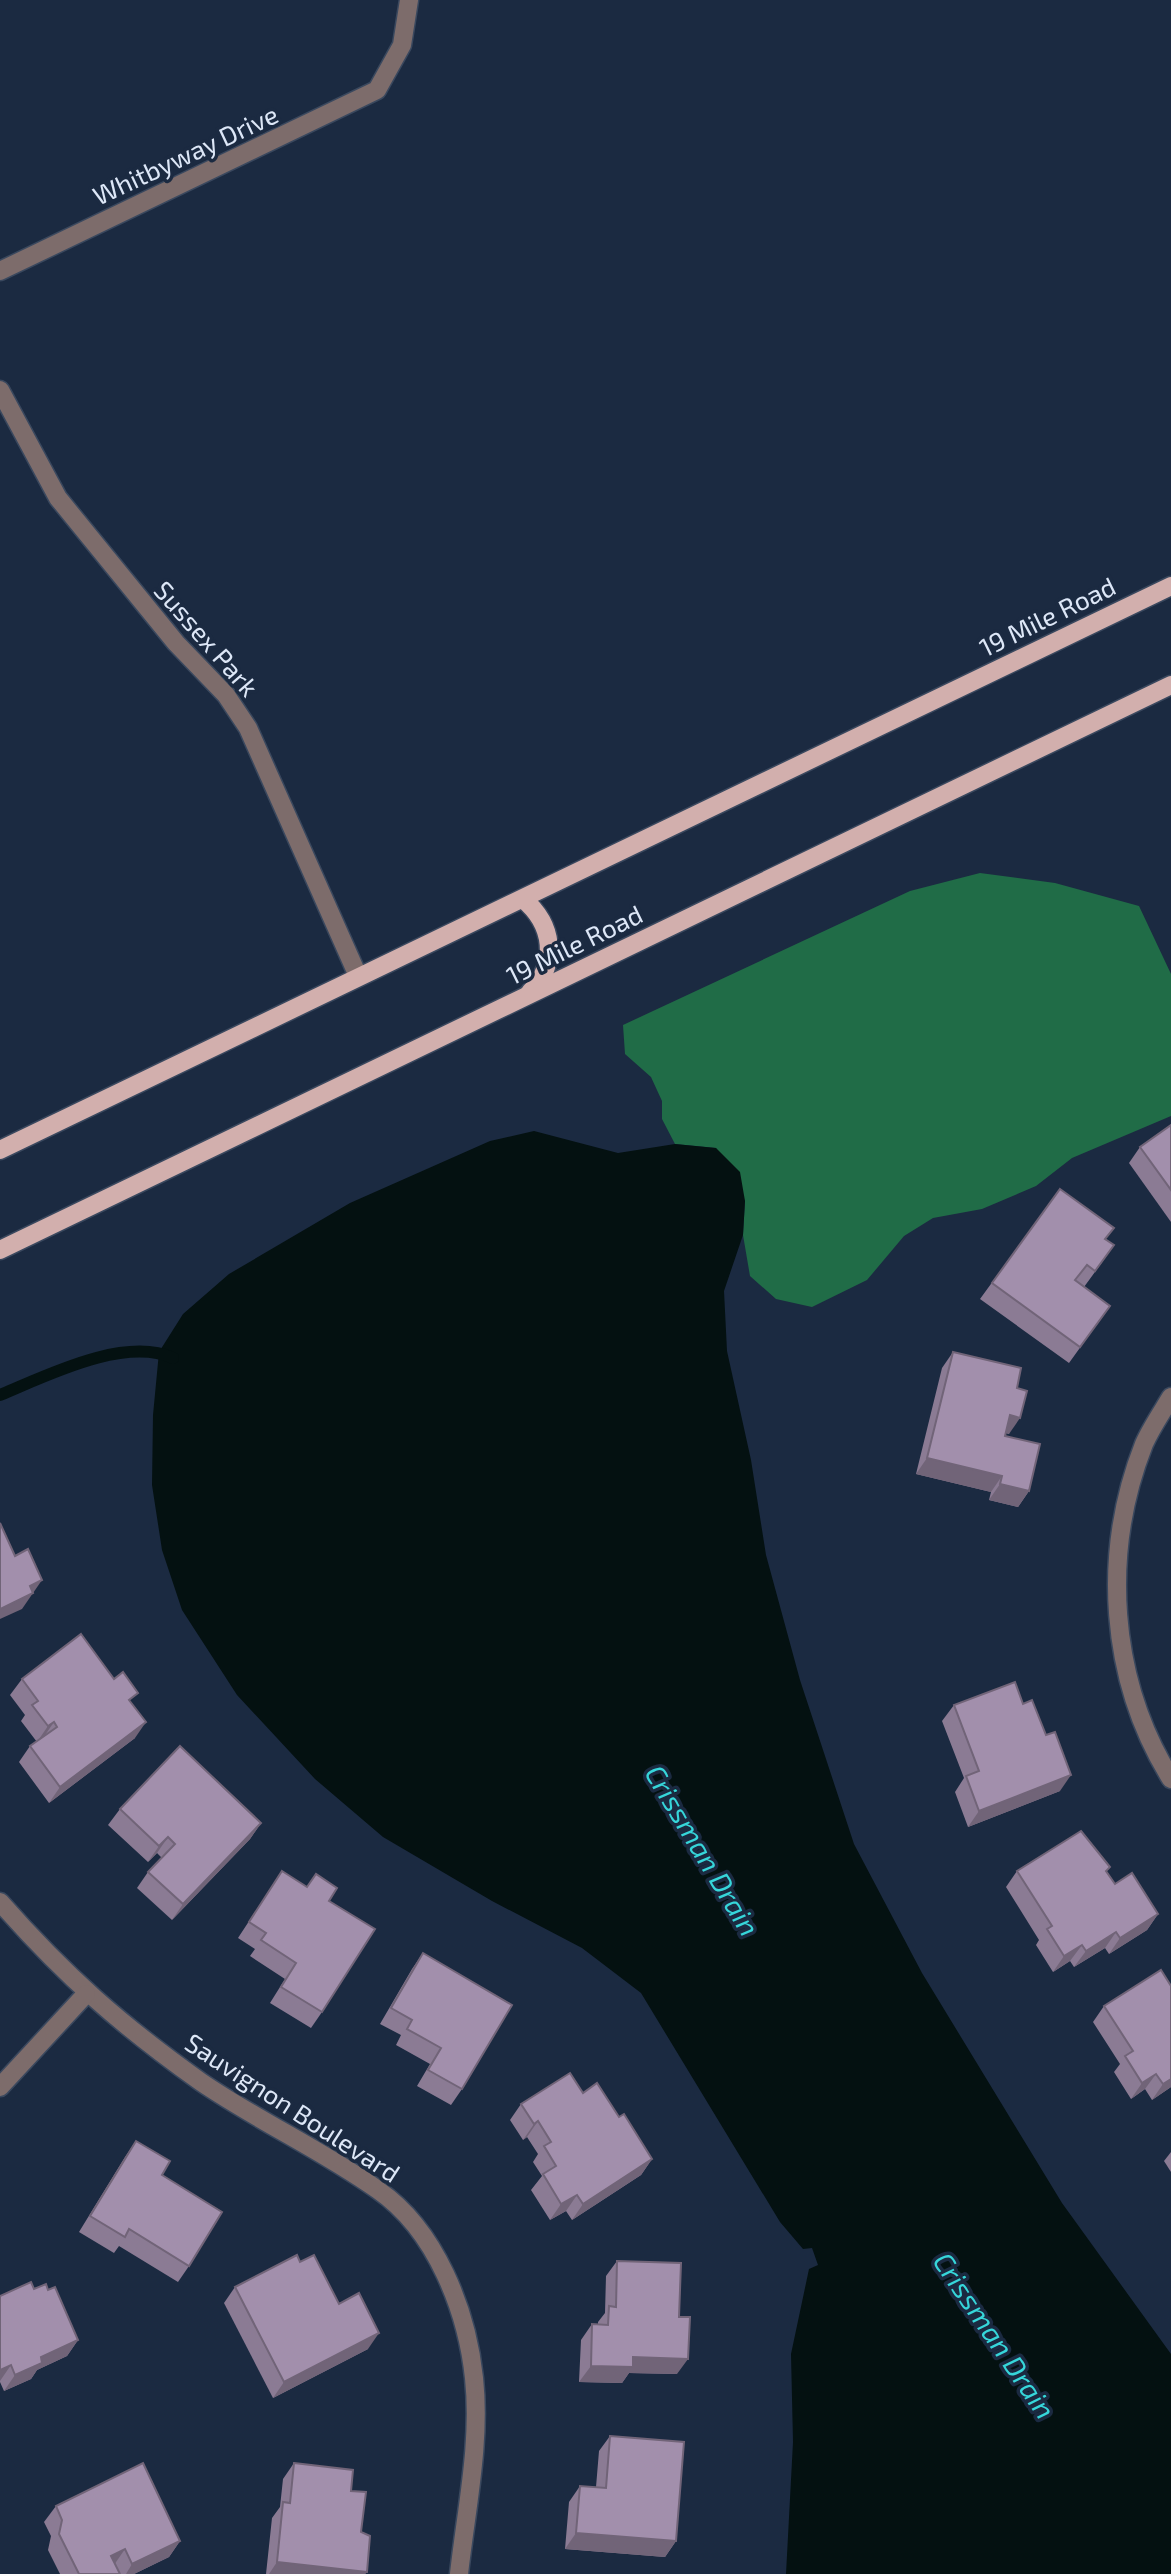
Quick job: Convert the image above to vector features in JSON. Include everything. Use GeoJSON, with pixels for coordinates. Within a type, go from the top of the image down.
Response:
{"type":"FeatureCollection","features":[{"type":"Feature","properties":{"kind":"main road","name":"19 Mile Road"},"geometry":{"type":"LineString","coordinates":[[0,1150],[1171,586]]}},
{"type":"Feature","properties":{"kind":"main road","name":"19 Mile Road"},"geometry":{"type":"LineString","coordinates":[[0,1250],[1171,685]]}},
{"type":"Feature","properties":{"kind":"main road"},"geometry":{"type":"LineString","coordinates":[[523,899],[535,908],[544,923],[550,944],[548,962],[541,981],[525,996]]}},
{"type":"Feature","properties":{"kind":"street","name":"Whitbyway Drive"},"geometry":{"type":"LineString","coordinates":[[0,271],[341,110],[377,90],[402,45],[409,0]]}},
{"type":"Feature","properties":{"kind":"street","name":"Sussex Park"},"geometry":{"type":"LineString","coordinates":[[0,390],[58,498],[176,643],[226,695],[248,729],[358,976]]}},
{"type":"Feature","properties":{"kind":"street"},"geometry":{"type":"LineString","coordinates":[[1171,1397],[1145,1443],[1126,1508],[1115,1580],[1121,1642],[1131,1696],[1150,1745],[1171,1779]]}},
{"type":"Feature","properties":{"kind":"street","name":"Sauvignon Boulevard"},"geometry":{"type":"LineString","coordinates":[[0,1902],[49,1959],[86,1994],[204,2084],[380,2191],[409,2219],[439,2260],[461,2316],[474,2378],[475,2437],[459,2574]]}},
{"type":"Feature","properties":{"kind":"street"},"geometry":{"type":"LineString","coordinates":[[1,2090],[86,1994]]}},
{"type":"Feature","properties":{"kind":"green space"},"geometry":{"type":"Polygon","coordinates":[[[980,873],[1055,883],[1139,906],[1171,974],[1171,1116],[1072,1158],[1036,1186],[982,1209],[933,1218],[904,1236],[867,1280],[812,1307],[776,1299],[750,1276],[743,1235],[745,1201],[716,1148],[675,1144],[662,1119],[662,1101],[651,1077],[625,1054],[623,1025],[910,891],[980,873]]]}},
{"type":"Feature","properties":{"kind":"water"},"geometry":{"type":"Polygon","coordinates":[[[534,1131],[618,1153],[675,1144],[716,1148],[740,1172],[745,1201],[743,1235],[724,1291],[727,1351],[751,1460],[766,1555],[800,1680],[854,1844],[922,1973],[1062,2203],[1171,2354],[1171,2574],[786,2574],[793,2442],[791,2354],[809,2269],[818,2265],[812,2248],[803,2249],[780,2222],[641,1993],[582,1948],[492,1901],[383,1837],[315,1779],[237,1695],[182,1610],[162,1550],[152,1485],[153,1415],[159,1352],[183,1314],[229,1274],[350,1203],[490,1141],[534,1131]]]}},
{"type":"Feature","properties":{"kind":"building"},"geometry":{"type":"Polygon","coordinates":[[[1171,1125],[1171,1190],[1140,1147],[1171,1125]]]}},
{"type":"Feature","properties":{"kind":"building"},"geometry":{"type":"Polygon","coordinates":[[[1060,1189],[1114,1228],[1105,1239],[1114,1245],[1095,1271],[1087,1265],[1075,1280],[1110,1306],[1080,1347],[992,1283],[1060,1189]]]}},
{"type":"Feature","properties":{"kind":"building"},"geometry":{"type":"Polygon","coordinates":[[[953,1352],[1021,1368],[1017,1388],[1027,1391],[1020,1418],[1010,1415],[1005,1436],[1040,1444],[1029,1491],[1000,1484],[1002,1476],[927,1458],[953,1352]]]}},
{"type":"Feature","properties":{"kind":"building"},"geometry":{"type":"Polygon","coordinates":[[[0,1523],[15,1556],[28,1549],[42,1580],[30,1586],[33,1593],[0,1609],[0,1523]]]}},
{"type":"Feature","properties":{"kind":"building"},"geometry":{"type":"Polygon","coordinates":[[[81,1634],[114,1679],[123,1672],[138,1693],[129,1700],[146,1722],[60,1787],[30,1746],[57,1727],[54,1722],[48,1726],[32,1705],[38,1701],[22,1679],[81,1634]]]}},
{"type":"Feature","properties":{"kind":"building"},"geometry":{"type":"Polygon","coordinates":[[[1015,1682],[1023,1704],[1032,1700],[1046,1735],[1055,1732],[1071,1775],[979,1811],[966,1776],[979,1771],[954,1705],[1015,1682]]]}},
{"type":"Feature","properties":{"kind":"building"},"geometry":{"type":"Polygon","coordinates":[[[180,1746],[261,1823],[183,1904],[148,1872],[175,1844],[168,1837],[159,1846],[120,1809],[180,1746]]]}},
{"type":"Feature","properties":{"kind":"building"},"geometry":{"type":"Polygon","coordinates":[[[1081,1831],[1110,1867],[1106,1871],[1115,1884],[1132,1873],[1158,1914],[1120,1938],[1116,1932],[1086,1951],[1082,1945],[1064,1956],[1047,1929],[1052,1926],[1017,1871],[1081,1831]]]}},
{"type":"Feature","properties":{"kind":"building"},"geometry":{"type":"Polygon","coordinates":[[[282,1871],[307,1887],[316,1874],[337,1888],[329,1901],[375,1929],[322,2012],[281,1987],[296,1963],[261,1940],[266,1933],[249,1922],[282,1871]]]}},
{"type":"Feature","properties":{"kind":"building"},"geometry":{"type":"Polygon","coordinates":[[[423,1953],[512,2005],[462,2089],[428,2070],[441,2048],[407,2029],[412,2020],[391,2008],[423,1953]]]}},
{"type":"Feature","properties":{"kind":"building"},"geometry":{"type":"Polygon","coordinates":[[[1161,1970],[1171,1986],[1171,2079],[1163,2084],[1156,2074],[1142,2083],[1125,2056],[1133,2051],[1104,2006],[1161,1970]]]}},
{"type":"Feature","properties":{"kind":"building"},"geometry":{"type":"Polygon","coordinates":[[[570,2073],[583,2093],[597,2083],[619,2117],[624,2114],[652,2159],[583,2204],[577,2195],[561,2204],[543,2174],[556,2166],[544,2146],[551,2142],[538,2121],[534,2124],[521,2104],[570,2073]]]}},
{"type":"Feature","properties":{"kind":"building"},"geometry":{"type":"Polygon","coordinates":[[[136,2141],[170,2161],[162,2175],[222,2212],[189,2266],[129,2229],[125,2237],[90,2216],[136,2141]]]}},
{"type":"Feature","properties":{"kind":"building"},"geometry":{"type":"Polygon","coordinates":[[[297,2255],[300,2262],[314,2255],[339,2304],[359,2293],[379,2333],[284,2382],[235,2287],[297,2255]]]}},
{"type":"Feature","properties":{"kind":"building"},"geometry":{"type":"Polygon","coordinates":[[[617,2261],[681,2263],[679,2317],[690,2317],[688,2359],[633,2357],[633,2367],[591,2366],[592,2324],[608,2325],[609,2306],[616,2307],[617,2261]]]}},
{"type":"Feature","properties":{"kind":"building"},"geometry":{"type":"Polygon","coordinates":[[[31,2282],[34,2289],[46,2284],[48,2290],[55,2287],[78,2340],[41,2357],[42,2363],[15,2375],[11,2365],[0,2370],[0,2296],[31,2282]]]}},
{"type":"Feature","properties":{"kind":"building"},"geometry":{"type":"Polygon","coordinates":[[[610,2436],[684,2442],[676,2541],[576,2533],[580,2486],[606,2488],[610,2436]]]}},
{"type":"Feature","properties":{"kind":"building"},"geometry":{"type":"Polygon","coordinates":[[[143,2463],[180,2541],[132,2564],[125,2549],[111,2556],[120,2574],[79,2574],[59,2534],[62,2520],[56,2506],[143,2463]]]}},
{"type":"Feature","properties":{"kind":"building"},"geometry":{"type":"Polygon","coordinates":[[[294,2463],[353,2470],[351,2491],[366,2492],[361,2532],[370,2536],[367,2572],[277,2562],[283,2502],[290,2503],[294,2463]]]}},
{"type":"Feature","properties":{"kind":"waterway","name":"Crissman Drain"},"geometry":{"type":"LineString","coordinates":[[0,1395],[62,1369],[109,1355],[153,1352],[173,1358]]}}]}
